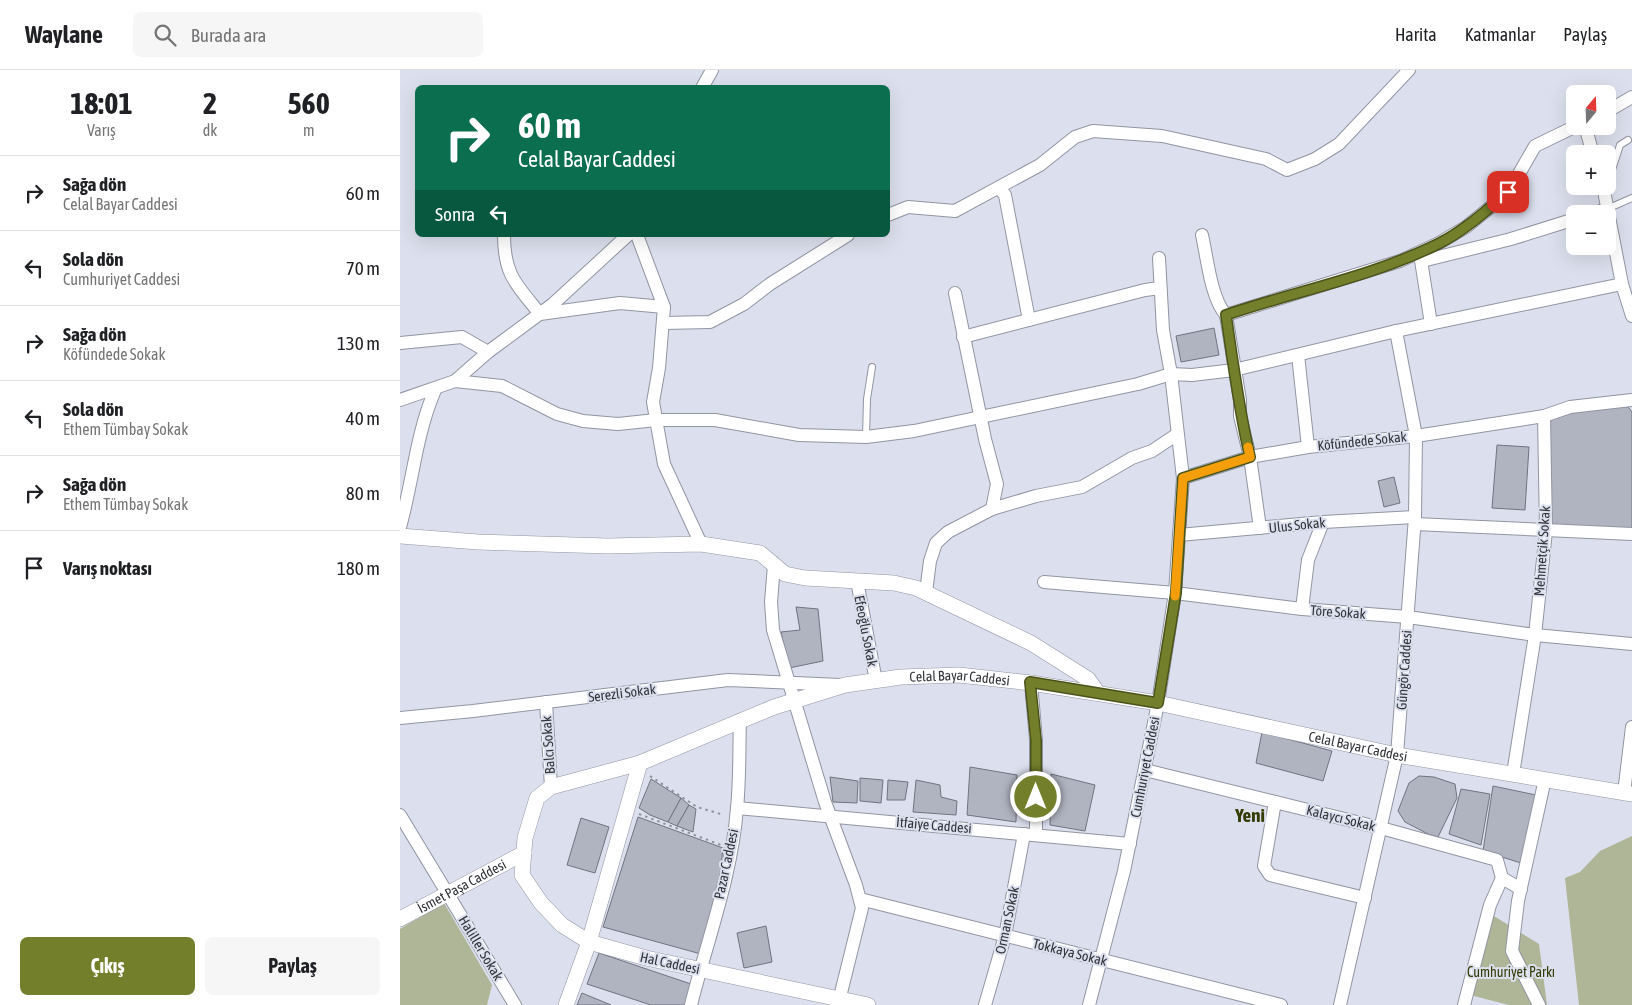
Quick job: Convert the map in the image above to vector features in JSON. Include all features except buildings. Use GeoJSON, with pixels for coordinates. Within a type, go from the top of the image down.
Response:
{"type":"FeatureCollection","features":[{"type":"Feature","properties":{"kind":"street"},"geometry":{"type":"LineString","coordinates":[[704,85],[712,70]]}},
{"type":"Feature","properties":{"kind":"street"},"geometry":{"type":"LineString","coordinates":[[890,214],[908,207],[955,211],[1040,165],[1075,137],[1093,131],[1162,136],[1266,159],[1287,170],[1314,159],[1339,144],[1409,70]]}},
{"type":"Feature","properties":{"kind":"street"},"geometry":{"type":"LineString","coordinates":[[1616,106],[1632,97]]}},
{"type":"Feature","properties":{"kind":"street"},"geometry":{"type":"LineString","coordinates":[[1421,257],[1466,227],[1508,192],[1535,146],[1566,131]]}},
{"type":"Feature","properties":{"kind":"street"},"geometry":{"type":"LineString","coordinates":[[999,188],[1006,195],[1029,320]]}},
{"type":"Feature","properties":{"kind":"street"},"geometry":{"type":"LineString","coordinates":[[1226,315],[1400,261],[1511,239],[1566,222]]}},
{"type":"Feature","properties":{"kind":"street"},"geometry":{"type":"LineString","coordinates":[[1202,235],[1220,309],[1226,315],[1240,400],[1240,416],[1250,457],[1260,528]]}},
{"type":"Feature","properties":{"kind":"street"},"geometry":{"type":"LineString","coordinates":[[504,237],[504,257],[511,277],[540,314]]}},
{"type":"Feature","properties":{"kind":"street"},"geometry":{"type":"LineString","coordinates":[[400,400],[435,390],[455,381],[488,352],[540,314],[626,237]]}},
{"type":"Feature","properties":{"kind":"street"},"geometry":{"type":"LineString","coordinates":[[638,237],[664,307],[664,323],[653,402],[664,464],[701,544]]}},
{"type":"Feature","properties":{"kind":"street"},"geometry":{"type":"LineString","coordinates":[[664,323],[710,322],[744,304],[770,284],[845,237]]}},
{"type":"Feature","properties":{"kind":"street"},"geometry":{"type":"LineString","coordinates":[[1616,254],[1622,284],[1632,316]]}},
{"type":"Feature","properties":{"kind":"street"},"geometry":{"type":"LineString","coordinates":[[1421,257],[1431,324]]}},
{"type":"Feature","properties":{"kind":"street","name":"Cumhuriyet Caddesi"},"geometry":{"type":"LineString","coordinates":[[1089,1005],[1130,844],[1158,703],[1176,593],[1183,478],[1176,435],[1172,374],[1163,330],[1159,258]]}},
{"type":"Feature","properties":{"kind":"street"},"geometry":{"type":"LineString","coordinates":[[455,381],[502,386],[557,414],[583,421],[618,424],[656,420],[715,420],[799,434],[866,437],[914,431],[1138,384],[1172,374],[1192,375],[1234,370],[1396,331],[1622,284]]}},
{"type":"Feature","properties":{"kind":"street"},"geometry":{"type":"LineString","coordinates":[[963,338],[1145,290],[1160,288]]}},
{"type":"Feature","properties":{"kind":"street"},"geometry":{"type":"LineString","coordinates":[[955,293],[980,417],[997,484],[992,509]]}},
{"type":"Feature","properties":{"kind":"street"},"geometry":{"type":"LineString","coordinates":[[540,314],[620,303],[664,307]]}},
{"type":"Feature","properties":{"kind":"street","name":"Güngör Caddesi"},"geometry":{"type":"LineString","coordinates":[[1340,1005],[1397,755],[1415,521],[1416,436],[1396,331]]}},
{"type":"Feature","properties":{"kind":"street"},"geometry":{"type":"LineString","coordinates":[[400,343],[462,337],[488,352]]}},
{"type":"Feature","properties":{"kind":"street"},"geometry":{"type":"LineString","coordinates":[[1298,355],[1308,447]]}},
{"type":"Feature","properties":{"kind":"street"},"geometry":{"type":"LineString","coordinates":[[400,527],[409,493],[415,454],[426,412],[435,390]]}},
{"type":"Feature","properties":{"kind":"street"},"geometry":{"type":"LineString","coordinates":[[1544,416],[1570,407],[1632,400]]}},
{"type":"Feature","properties":{"kind":"street","name":"Köfündede Sokak"},"geometry":{"type":"LineString","coordinates":[[1183,478],[1250,457],[1308,447],[1416,436],[1544,416]]}},
{"type":"Feature","properties":{"kind":"street","name":"Mehmetçik Sokak"},"geometry":{"type":"LineString","coordinates":[[1513,774],[1535,635],[1546,531],[1544,416]]}},
{"type":"Feature","properties":{"kind":"street"},"geometry":{"type":"LineString","coordinates":[[926,592],[930,560],[936,543],[948,532],[992,509],[1036,496],[1082,487],[1132,458],[1152,451],[1176,435]]}},
{"type":"Feature","properties":{"kind":"street","name":"Ulus Sokak"},"geometry":{"type":"LineString","coordinates":[[1180,535],[1323,522],[1415,521],[1546,531],[1632,534]]}},
{"type":"Feature","properties":{"kind":"street"},"geometry":{"type":"LineString","coordinates":[[1302,609],[1308,560],[1323,522]]}},
{"type":"Feature","properties":{"kind":"street"},"geometry":{"type":"LineString","coordinates":[[400,536],[478,542],[608,546],[701,544],[760,553],[785,574],[805,578],[894,583],[926,592],[1048,653],[1088,679],[1098,693]]}},
{"type":"Feature","properties":{"kind":"street"},"geometry":{"type":"LineString","coordinates":[[774,565],[771,602],[773,630],[830,815],[862,908],[839,1002]]}},
{"type":"Feature","properties":{"kind":"street","name":"Efeoğlu Sokak"},"geometry":{"type":"LineString","coordinates":[[857,581],[876,681]]}},
{"type":"Feature","properties":{"kind":"street","name":"Töre Sokak"},"geometry":{"type":"LineString","coordinates":[[1044,582],[1176,593],[1302,609],[1408,617],[1535,635],[1632,644]]}},
{"type":"Feature","properties":{"kind":"street","name":"Celal Bayar Caddesi"},"geometry":{"type":"LineString","coordinates":[[551,787],[639,768],[740,720],[795,700],[845,685],[901,677],[959,676],[1030,682],[1158,703],[1397,755],[1628,793]]}},
{"type":"Feature","properties":{"kind":"street","name":"Serezli Sokak"},"geometry":{"type":"LineString","coordinates":[[400,718],[728,680],[789,681],[845,685]]}},
{"type":"Feature","properties":{"kind":"street","name":"Orman Sokak"},"geometry":{"type":"LineString","coordinates":[[985,1005],[1006,936],[1030,834],[1036,740],[1030,682]]}},
{"type":"Feature","properties":{"kind":"street","name":"Balcı Sokak"},"geometry":{"type":"LineString","coordinates":[[546,702],[551,787]]}},
{"type":"Feature","properties":{"kind":"street","name":"Pazar Caddesi"},"geometry":{"type":"LineString","coordinates":[[691,1005],[720,898],[730,849],[736,813],[740,720]]}},
{"type":"Feature","properties":{"kind":"street"},"geometry":{"type":"LineString","coordinates":[[1628,793],[1632,727]]}},
{"type":"Feature","properties":{"kind":"street"},"geometry":{"type":"LineString","coordinates":[[566,1005],[589,942],[639,768]]}},
{"type":"Feature","properties":{"kind":"street","name":"Kalaycı Sokak"},"geometry":{"type":"LineString","coordinates":[[1145,770],[1381,828],[1497,860],[1502,878]]}},
{"type":"Feature","properties":{"kind":"street"},"geometry":{"type":"LineString","coordinates":[[1539,1005],[1512,951],[1521,889],[1545,779]]}},
{"type":"Feature","properties":{"kind":"street"},"geometry":{"type":"LineString","coordinates":[[524,853],[524,838],[537,798],[551,787]]}},
{"type":"Feature","properties":{"kind":"street"},"geometry":{"type":"LineString","coordinates":[[1275,802],[1264,866],[1270,875],[1365,898]]}},
{"type":"Feature","properties":{"kind":"street","name":"İtfaiye Caddesi"},"geometry":{"type":"LineString","coordinates":[[736,813],[830,815],[1130,844]]}},
{"type":"Feature","properties":{"kind":"street","name":"Haliller Sokak"},"geometry":{"type":"LineString","coordinates":[[400,815],[515,1005]]}},
{"type":"Feature","properties":{"kind":"street","name":"İsmet Paşa Caddesi"},"geometry":{"type":"LineString","coordinates":[[400,919],[524,853]]}},
{"type":"Feature","properties":{"kind":"street","name":"Hal Caddesi"},"geometry":{"type":"LineString","coordinates":[[524,853],[522,875],[541,902],[562,925],[589,942],[646,958],[839,1002],[868,1005]]}},
{"type":"Feature","properties":{"kind":"street"},"geometry":{"type":"LineString","coordinates":[[1464,1005],[1490,905],[1502,878],[1521,889]]}},
{"type":"Feature","properties":{"kind":"street","name":"Tokkaya Sokak"},"geometry":{"type":"LineString","coordinates":[[860,899],[1281,1005]]}},
{"type":"Feature","properties":{"kind":"lane"},"geometry":{"type":"LineString","coordinates":[[1616,156],[1620,145],[1628,140]]}},
{"type":"Feature","properties":{"kind":"lane"},"geometry":{"type":"LineString","coordinates":[[1616,205],[1632,198]]}},
{"type":"Feature","properties":{"kind":"lane"},"geometry":{"type":"LineString","coordinates":[[866,437],[867,399],[872,367]]}},
{"type":"Feature","properties":{"kind":"path"},"geometry":{"type":"LineString","coordinates":[[639,768],[697,807],[736,813]]}},
{"type":"Feature","properties":{"kind":"path"},"geometry":{"type":"LineString","coordinates":[[627,810],[730,849]]}},
{"type":"Feature","properties":{"kind":"green space"},"geometry":{"type":"Polygon","coordinates":[[[1632,836],[1632,1005],[1579,1005],[1565,878],[1580,872],[1600,851],[1632,836]]]}},
{"type":"Feature","properties":{"kind":"green space"},"geometry":{"type":"Polygon","coordinates":[[[444,903],[492,985],[487,1005],[400,1005],[400,929],[444,903]]]}},
{"type":"Feature","properties":{"kind":"green space","name":"Cumhuriyet Parkı"},"geometry":{"type":"Polygon","coordinates":[[[1494,916],[1539,944],[1547,1005],[1509,1005],[1470,995],[1494,916]]]}},
{"type":"Feature","properties":{"kind":"slow traffic"},"geometry":{"type":"LineString","coordinates":[[1175,596],[1183,478],[1250,457],[1248,447]]}},
{"type":"Feature","properties":{"kind":"district","name":"Yeni"},"geometry":{"type":"Point","coordinates":[1250,815]}},
{"type":"Feature","properties":{"kind":"route"},"geometry":{"type":"LineString","coordinates":[[1036,797],[1036,740],[1030,682],[1158,703],[1176,593],[1183,478],[1250,457],[1240,416],[1240,400],[1226,315],[1400,261],[1439,243],[1466,227],[1508,192]]}}]}
